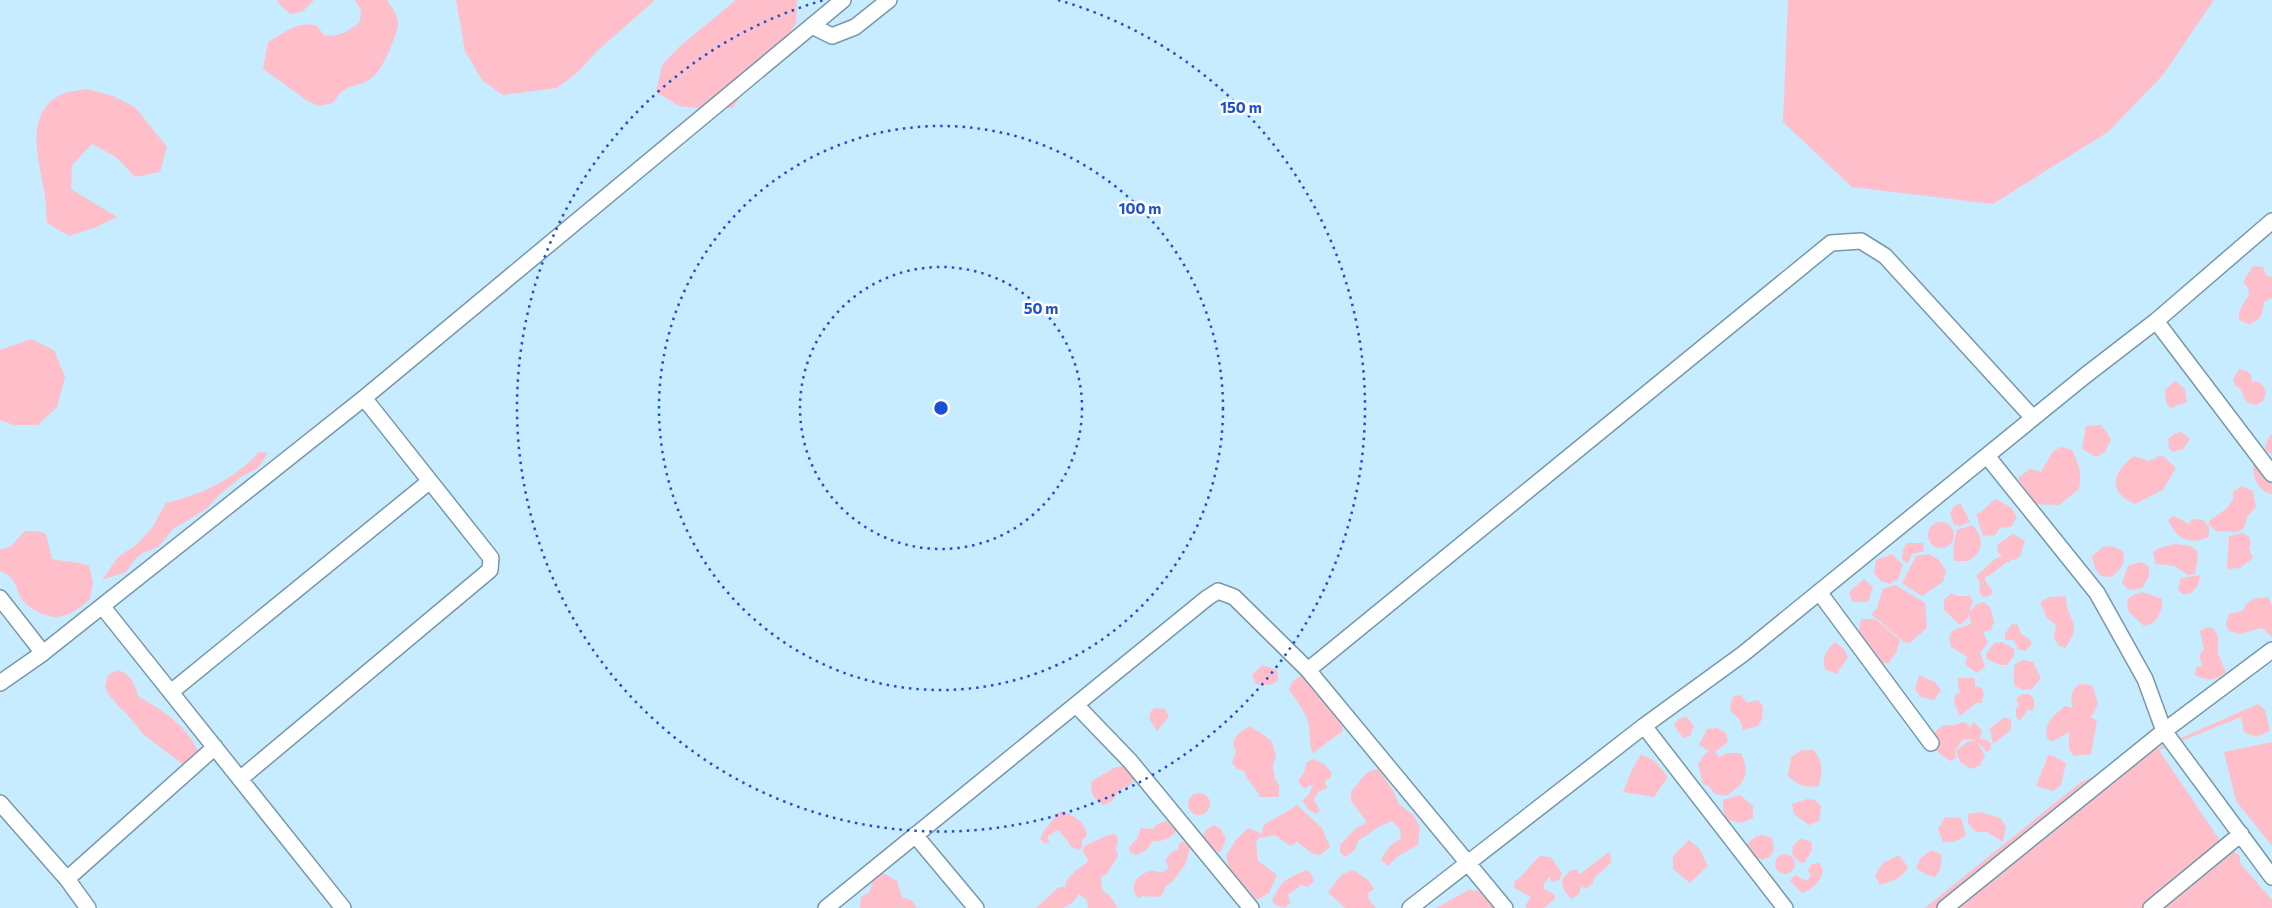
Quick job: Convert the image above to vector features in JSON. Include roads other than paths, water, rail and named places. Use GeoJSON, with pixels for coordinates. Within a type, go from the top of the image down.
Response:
{"type":"FeatureCollection","features":[{"type":"Feature","properties":{"kind":"street"},"geometry":{"type":"LineString","coordinates":[[0,683],[43,653],[364,398],[843,0]]}},
{"type":"Feature","properties":{"kind":"street"},"geometry":{"type":"LineString","coordinates":[[812,26],[832,36],[855,27],[889,0]]}},
{"type":"Feature","properties":{"kind":"street"},"geometry":{"type":"LineString","coordinates":[[1410,908],[1644,726],[1743,654],[2156,321],[2272,221]]}},
{"type":"Feature","properties":{"kind":"street"},"geometry":{"type":"LineString","coordinates":[[1308,670],[1831,243],[1861,241],[1885,256],[2034,418]]}},
{"type":"Feature","properties":{"kind":"street"},"geometry":{"type":"LineString","coordinates":[[2156,321],[2272,474]]}},
{"type":"Feature","properties":{"kind":"street"},"geometry":{"type":"LineString","coordinates":[[240,779],[490,570],[491,558],[364,398]]}},
{"type":"Feature","properties":{"kind":"street"},"geometry":{"type":"LineString","coordinates":[[1987,456],[2096,593],[2145,679],[2164,731],[2272,877]]}},
{"type":"Feature","properties":{"kind":"street"},"geometry":{"type":"LineString","coordinates":[[171,692],[430,481]]}},
{"type":"Feature","properties":{"kind":"street"},"geometry":{"type":"LineString","coordinates":[[826,908],[1218,591],[1234,597],[1308,670],[1505,908]]}},
{"type":"Feature","properties":{"kind":"street"},"geometry":{"type":"LineString","coordinates":[[1819,592],[1931,743]]}},
{"type":"Feature","properties":{"kind":"street"},"geometry":{"type":"LineString","coordinates":[[0,598],[43,653]]}},
{"type":"Feature","properties":{"kind":"street"},"geometry":{"type":"LineString","coordinates":[[102,606],[215,747],[338,906]]}},
{"type":"Feature","properties":{"kind":"street"},"geometry":{"type":"LineString","coordinates":[[1945,908],[2164,731],[2272,651]]}},
{"type":"Feature","properties":{"kind":"street"},"geometry":{"type":"LineString","coordinates":[[1076,705],[1130,762],[1251,908]]}},
{"type":"Feature","properties":{"kind":"street"},"geometry":{"type":"LineString","coordinates":[[1644,726],[1785,908]]}},
{"type":"Feature","properties":{"kind":"street"},"geometry":{"type":"LineString","coordinates":[[68,879],[215,747]]}},
{"type":"Feature","properties":{"kind":"street"},"geometry":{"type":"LineString","coordinates":[[0,803],[68,879],[88,908]]}},
{"type":"Feature","properties":{"kind":"street"},"geometry":{"type":"LineString","coordinates":[[2150,908],[2241,834]]}},
{"type":"Feature","properties":{"kind":"street"},"geometry":{"type":"LineString","coordinates":[[915,836],[976,908]]}}]}
